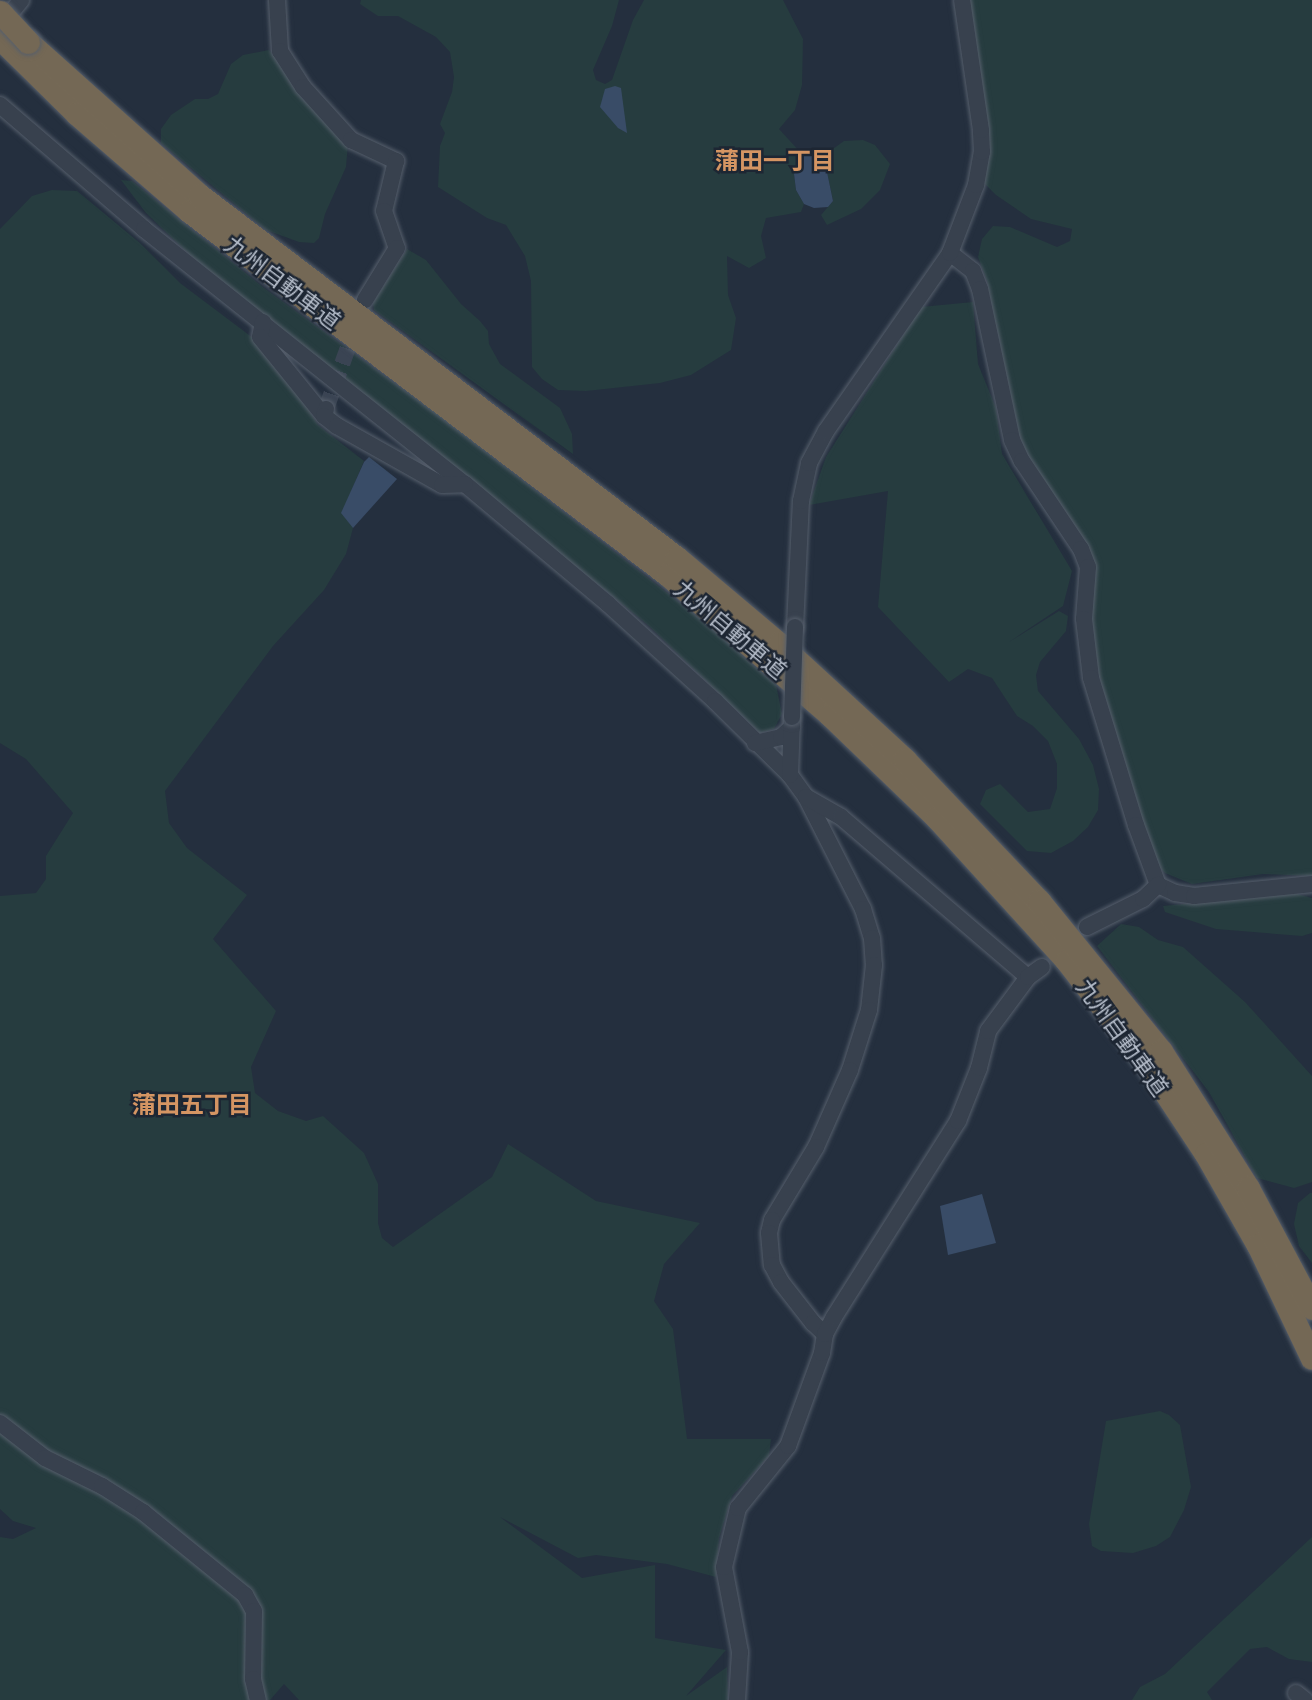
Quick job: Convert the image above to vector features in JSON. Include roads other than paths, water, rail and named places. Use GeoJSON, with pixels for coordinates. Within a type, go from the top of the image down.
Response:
{"type":"FeatureCollection","features":[{"type":"Feature","properties":{"kind":"highway","name":"九州自動車道"},"geometry":{"type":"LineString","coordinates":[[0,12],[23,49],[77,114],[189,211],[668,575],[830,715],[937,818],[1067,961],[1145,1062],[1206,1154],[1258,1245],[1312,1358]]}},
{"type":"Feature","properties":{"kind":"highway","name":"九州自動車道"},"geometry":{"type":"LineString","coordinates":[[0,38],[23,49],[199,195],[677,558],[779,644],[914,769],[1039,901],[1161,1051],[1248,1188],[1312,1308]]}},
{"type":"Feature","properties":{"kind":"street"},"geometry":{"type":"LineString","coordinates":[[0,27],[21,0]]}},
{"type":"Feature","properties":{"kind":"street"},"geometry":{"type":"LineString","coordinates":[[277,0],[280,51],[292,71],[351,140],[396,161],[384,211],[397,248],[365,300]]}},
{"type":"Feature","properties":{"kind":"street"},"geometry":{"type":"LineString","coordinates":[[790,775],[801,501],[809,463],[826,431],[950,253],[976,185],[982,152],[962,0]]}},
{"type":"Feature","properties":{"kind":"street"},"geometry":{"type":"LineString","coordinates":[[3,113],[144,229],[465,484],[608,604],[790,775],[806,797],[863,909],[873,938],[872,992],[850,1070],[816,1147],[772,1220],[769,1233],[772,1265],[781,1282],[825,1334]]}},
{"type":"Feature","properties":{"kind":"street"},"geometry":{"type":"LineString","coordinates":[[950,253],[973,271],[979,289],[1012,440],[1022,461],[1081,549],[1088,567],[1084,619],[1091,678],[1136,825],[1158,885],[1175,893],[1194,896],[1312,884]]}},
{"type":"Feature","properties":{"kind":"street"},"geometry":{"type":"LineString","coordinates":[[263,322],[260,337],[325,413],[442,485],[465,484]]}},
{"type":"Feature","properties":{"kind":"street"},"geometry":{"type":"LineString","coordinates":[[755,743],[780,737],[792,722]]}},
{"type":"Feature","properties":{"kind":"street"},"geometry":{"type":"LineString","coordinates":[[806,797],[841,817],[1028,977]]}},
{"type":"Feature","properties":{"kind":"street"},"geometry":{"type":"LineString","coordinates":[[1087,927],[1143,899],[1158,885]]}},
{"type":"Feature","properties":{"kind":"street"},"geometry":{"type":"LineString","coordinates":[[737,1700],[740,1652],[724,1567],[730,1532],[738,1508],[788,1446],[822,1353],[825,1334],[958,1121],[979,1068],[988,1031],[1028,977],[1042,967]]}},
{"type":"Feature","properties":{"kind":"street"},"geometry":{"type":"LineString","coordinates":[[0,1423],[45,1458],[102,1486],[143,1512],[245,1595],[254,1611],[253,1679],[258,1700]]}},
{"type":"Feature","properties":{"kind":"water"},"geometry":{"type":"Polygon","coordinates":[[[615,86],[621,88],[627,133],[618,128],[600,107],[605,89],[615,86]]]}},
{"type":"Feature","properties":{"kind":"water"},"geometry":{"type":"Polygon","coordinates":[[[830,151],[827,172],[833,201],[828,207],[814,208],[804,204],[796,190],[794,174],[802,154],[830,151]]]}},
{"type":"Feature","properties":{"kind":"water"},"geometry":{"type":"Polygon","coordinates":[[[369,457],[397,479],[353,528],[341,513],[364,462],[369,457]]]}},
{"type":"Feature","properties":{"kind":"water"},"geometry":{"type":"Polygon","coordinates":[[[982,1194],[996,1243],[948,1255],[940,1206],[982,1194]]]}},
{"type":"Feature","properties":{"kind":"tunnel"},"geometry":{"type":"LineString","coordinates":[[326,409],[355,328]]}},
{"type":"Feature","properties":{"kind":"district","name":"蒲田一丁目"},"geometry":{"type":"Point","coordinates":[775,160]}},
{"type":"Feature","properties":{"kind":"district","name":"蒲田五丁目"},"geometry":{"type":"Point","coordinates":[192,1104]}}]}
